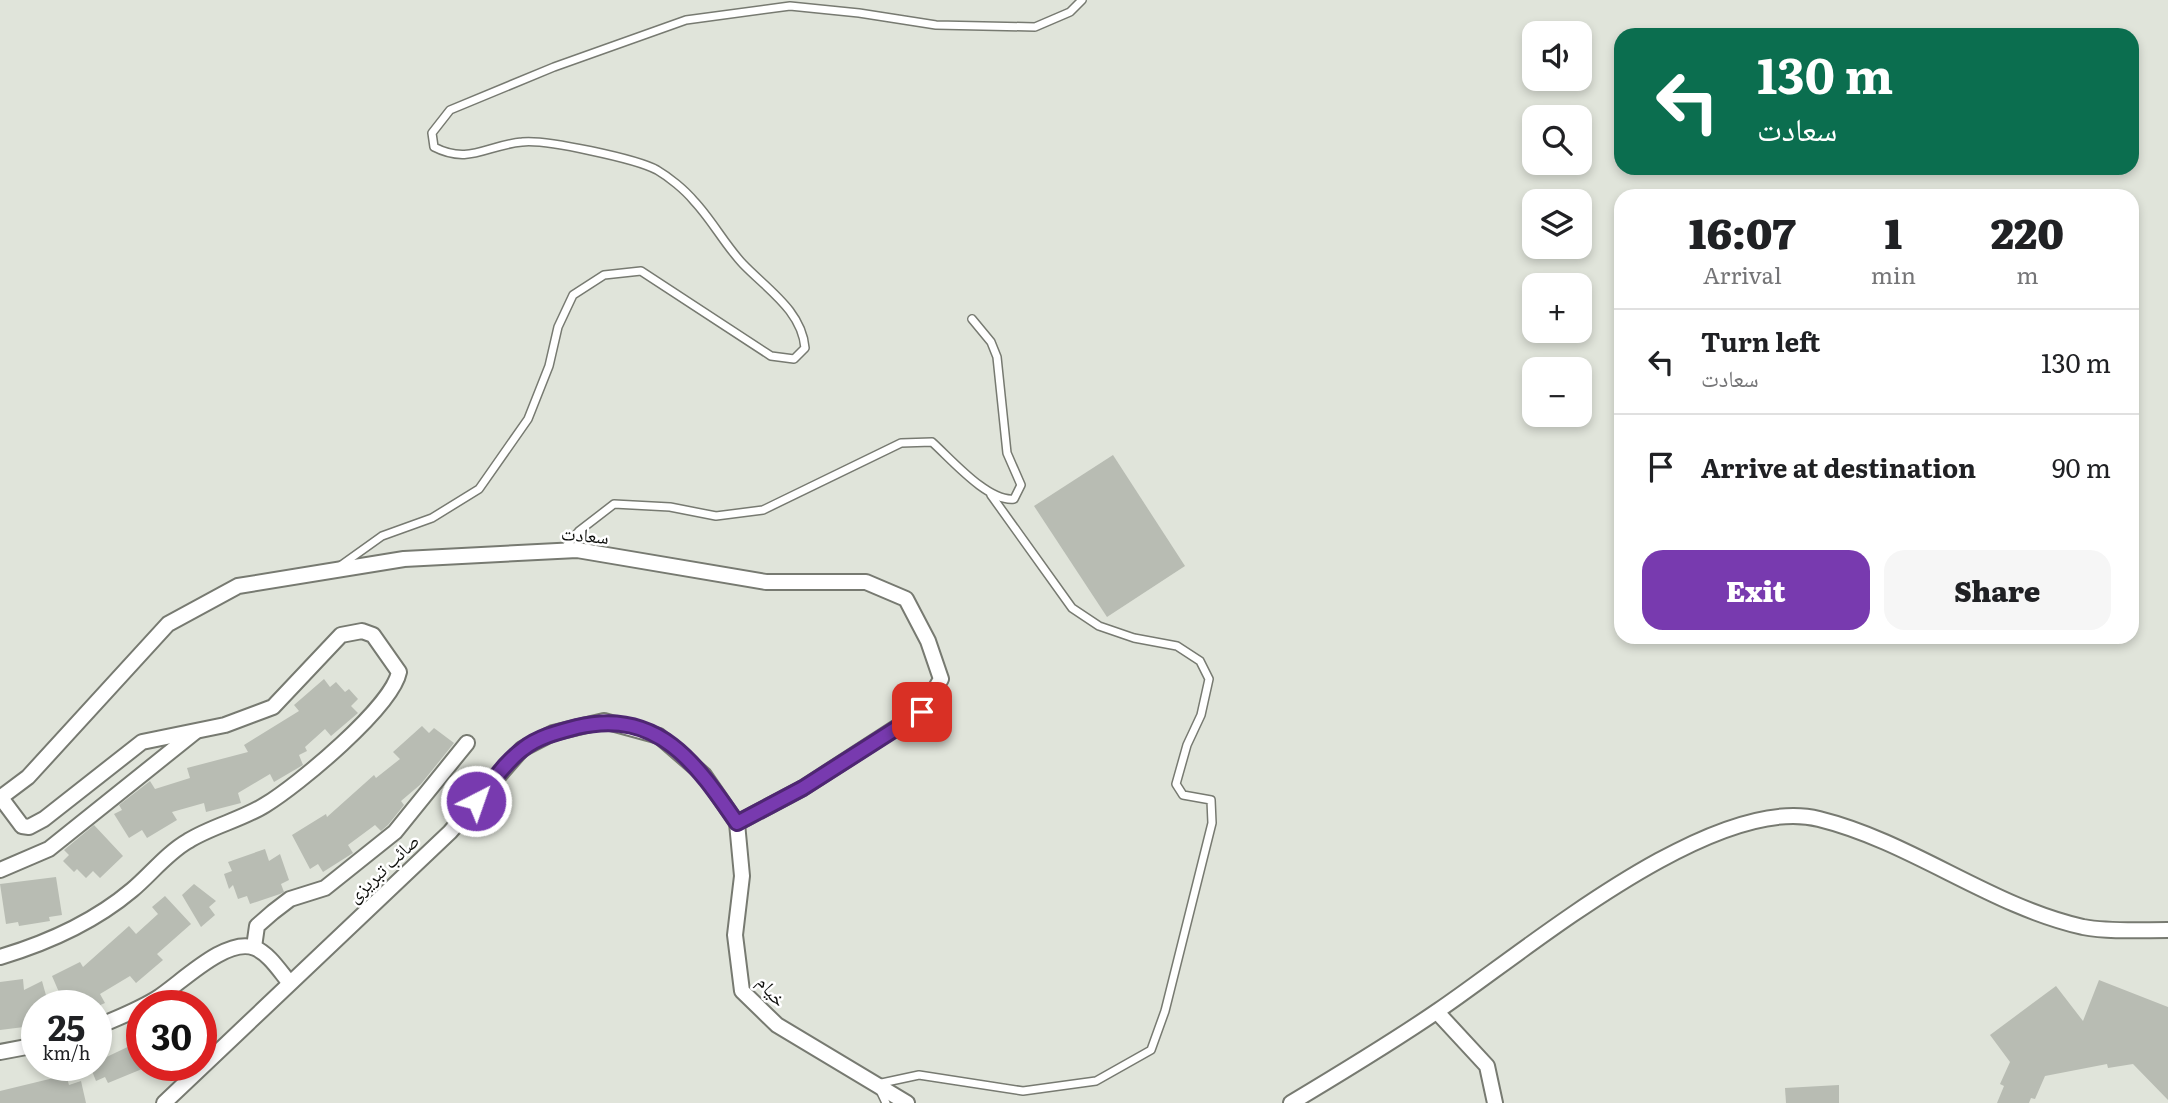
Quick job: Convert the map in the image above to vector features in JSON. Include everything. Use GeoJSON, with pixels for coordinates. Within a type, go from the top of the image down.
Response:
{"type":"FeatureCollection","features":[{"type":"Feature","properties":{"kind":"street","name":"سعادت"},"geometry":{"type":"LineString","coordinates":[[1,798],[28,777],[168,624],[238,586],[404,559],[577,550],[766,582],[866,582],[906,599],[928,641],[941,679],[922,712],[803,788],[737,823]]}},
{"type":"Feature","properties":{"kind":"street"},"geometry":{"type":"LineString","coordinates":[[0,957],[37,947],[106,910],[187,841],[263,807],[303,779],[380,705],[397,683],[399,672],[373,635],[362,631],[341,635],[273,707],[225,725],[142,743],[44,819],[29,827],[22,826],[1,798]]}},
{"type":"Feature","properties":{"kind":"street","name":"صائب تبریزی"},"geometry":{"type":"LineString","coordinates":[[164,1103],[450,832],[522,749],[552,733],[604,721],[659,736],[704,775],[737,823]]}},
{"type":"Feature","properties":{"kind":"street"},"geometry":{"type":"LineString","coordinates":[[0,870],[49,849],[196,731]]}},
{"type":"Feature","properties":{"kind":"street"},"geometry":{"type":"LineString","coordinates":[[254,947],[257,926],[273,912],[290,899],[325,888],[395,832],[467,743]]}},
{"type":"Feature","properties":{"kind":"street"},"geometry":{"type":"LineString","coordinates":[[1292,1103],[1437,1012],[1622,883],[1667,855],[1740,824],[1777,817],[1815,818],[1859,831],[1996,895],[2085,927],[2168,930]]}},
{"type":"Feature","properties":{"kind":"street","name":"خیام"},"geometry":{"type":"LineString","coordinates":[[737,823],[742,876],[735,935],[742,991],[777,1026],[907,1103]]}},
{"type":"Feature","properties":{"kind":"street"},"geometry":{"type":"LineString","coordinates":[[112,1020],[156,999],[213,958],[236,947],[254,947],[270,958],[289,982]]}},
{"type":"Feature","properties":{"kind":"street"},"geometry":{"type":"LineString","coordinates":[[1437,1012],[1487,1066],[1495,1103]]}},
{"type":"Feature","properties":{"kind":"street"},"geometry":{"type":"LineString","coordinates":[[0,1052],[21,1048]]}},
{"type":"Feature","properties":{"kind":"lane"},"geometry":{"type":"LineString","coordinates":[[337,569],[382,536],[432,518],[479,489],[528,419],[549,366],[558,327],[573,295],[604,275],[641,271],[771,356],[794,359],[805,348],[804,336],[790,309],[742,262],[693,200],[657,170],[575,147],[522,142],[471,155],[449,154],[434,147],[432,133],[450,110],[554,67],[686,19],[790,6],[936,25],[1035,27],[1070,12],[1082,0]]}},
{"type":"Feature","properties":{"kind":"lane"},"geometry":{"type":"LineString","coordinates":[[972,319],[991,342],[997,357],[1007,453],[1021,485],[1014,499],[1003,500],[991,495]]}},
{"type":"Feature","properties":{"kind":"lane"},"geometry":{"type":"LineString","coordinates":[[563,551],[579,531],[614,504],[670,507],[716,516],[763,510],[901,443],[932,442],[991,495],[1072,608],[1099,626],[1135,638],[1177,646],[1200,661],[1209,678],[1201,715],[1188,745],[1177,784],[1183,795],[1211,800],[1212,822],[1165,1011],[1151,1050],[1096,1081],[1023,1091],[919,1075],[877,1084],[886,1103]]}},
{"type":"Feature","properties":{"kind":"building"},"geometry":{"type":"Polygon","coordinates":[[[1113,455],[1185,566],[1107,617],[1034,506],[1113,455]]]}},
{"type":"Feature","properties":{"kind":"building"},"geometry":{"type":"Polygon","coordinates":[[[324,679],[330,687],[336,682],[345,692],[349,689],[358,699],[351,706],[358,713],[331,736],[325,729],[305,747],[307,751],[299,755],[303,765],[274,782],[270,774],[238,793],[241,803],[206,812],[204,803],[172,812],[177,820],[147,838],[142,830],[129,838],[114,814],[122,810],[119,805],[150,781],[155,789],[190,778],[187,768],[248,752],[244,745],[299,711],[294,705],[324,679]]]}},
{"type":"Feature","properties":{"kind":"building"},"geometry":{"type":"Polygon","coordinates":[[[422,726],[429,733],[434,728],[454,743],[421,784],[401,801],[404,805],[388,825],[381,831],[375,825],[348,845],[353,853],[323,872],[318,864],[310,869],[292,835],[326,814],[327,817],[374,775],[376,778],[400,759],[393,752],[422,726]]]}},
{"type":"Feature","properties":{"kind":"building"},"geometry":{"type":"Polygon","coordinates":[[[94,825],[123,856],[100,878],[93,871],[86,878],[77,869],[74,872],[63,861],[69,855],[64,850],[94,825]]]}},
{"type":"Feature","properties":{"kind":"building"},"geometry":{"type":"Polygon","coordinates":[[[265,849],[269,861],[280,854],[289,880],[281,884],[284,892],[250,904],[247,896],[238,899],[233,885],[229,889],[224,874],[232,871],[228,862],[265,849]]]}},
{"type":"Feature","properties":{"kind":"building"},"geometry":{"type":"Polygon","coordinates":[[[56,877],[62,915],[49,917],[50,921],[19,926],[18,922],[6,924],[0,884],[56,877]]]}},
{"type":"Feature","properties":{"kind":"building"},"geometry":{"type":"Polygon","coordinates":[[[194,884],[216,901],[209,907],[215,915],[201,927],[182,895],[194,884]]]}},
{"type":"Feature","properties":{"kind":"building"},"geometry":{"type":"Polygon","coordinates":[[[165,896],[191,924],[157,954],[163,960],[136,983],[130,976],[107,990],[58,990],[52,976],[80,962],[83,967],[129,926],[136,934],[158,914],[152,907],[165,896]]]}},
{"type":"Feature","properties":{"kind":"building"},"geometry":{"type":"Polygon","coordinates":[[[23,979],[21,1027],[0,1030],[0,982],[23,979]]]}},
{"type":"Feature","properties":{"kind":"building"},"geometry":{"type":"Polygon","coordinates":[[[2099,980],[2168,1007],[2168,1100],[2133,1064],[2108,1068],[2107,1064],[2045,1076],[2035,1099],[2031,1098],[2029,1103],[1997,1103],[2004,1086],[2000,1084],[2010,1062],[1990,1035],[2056,986],[2083,1021],[2099,980]]]}},
{"type":"Feature","properties":{"kind":"building"},"geometry":{"type":"Polygon","coordinates":[[[42,981],[45,990],[24,990],[42,981]]]}},
{"type":"Feature","properties":{"kind":"building"},"geometry":{"type":"Polygon","coordinates":[[[126,1048],[126,1076],[108,1083],[107,1081],[112,1081],[112,1054],[126,1048]]]}},
{"type":"Feature","properties":{"kind":"building"},"geometry":{"type":"Polygon","coordinates":[[[41,1081],[68,1081],[69,1085],[81,1081],[86,1103],[0,1103],[0,1091],[41,1081]]]}},
{"type":"Feature","properties":{"kind":"building"},"geometry":{"type":"Polygon","coordinates":[[[1839,1085],[1839,1103],[1786,1103],[1785,1088],[1839,1085]]]}},
{"type":"Feature","properties":{"kind":"route"},"geometry":{"type":"LineString","coordinates":[[476,801],[522,749],[552,733],[604,721],[632,726],[659,736],[704,775],[737,823],[803,788],[922,712]]}}]}
